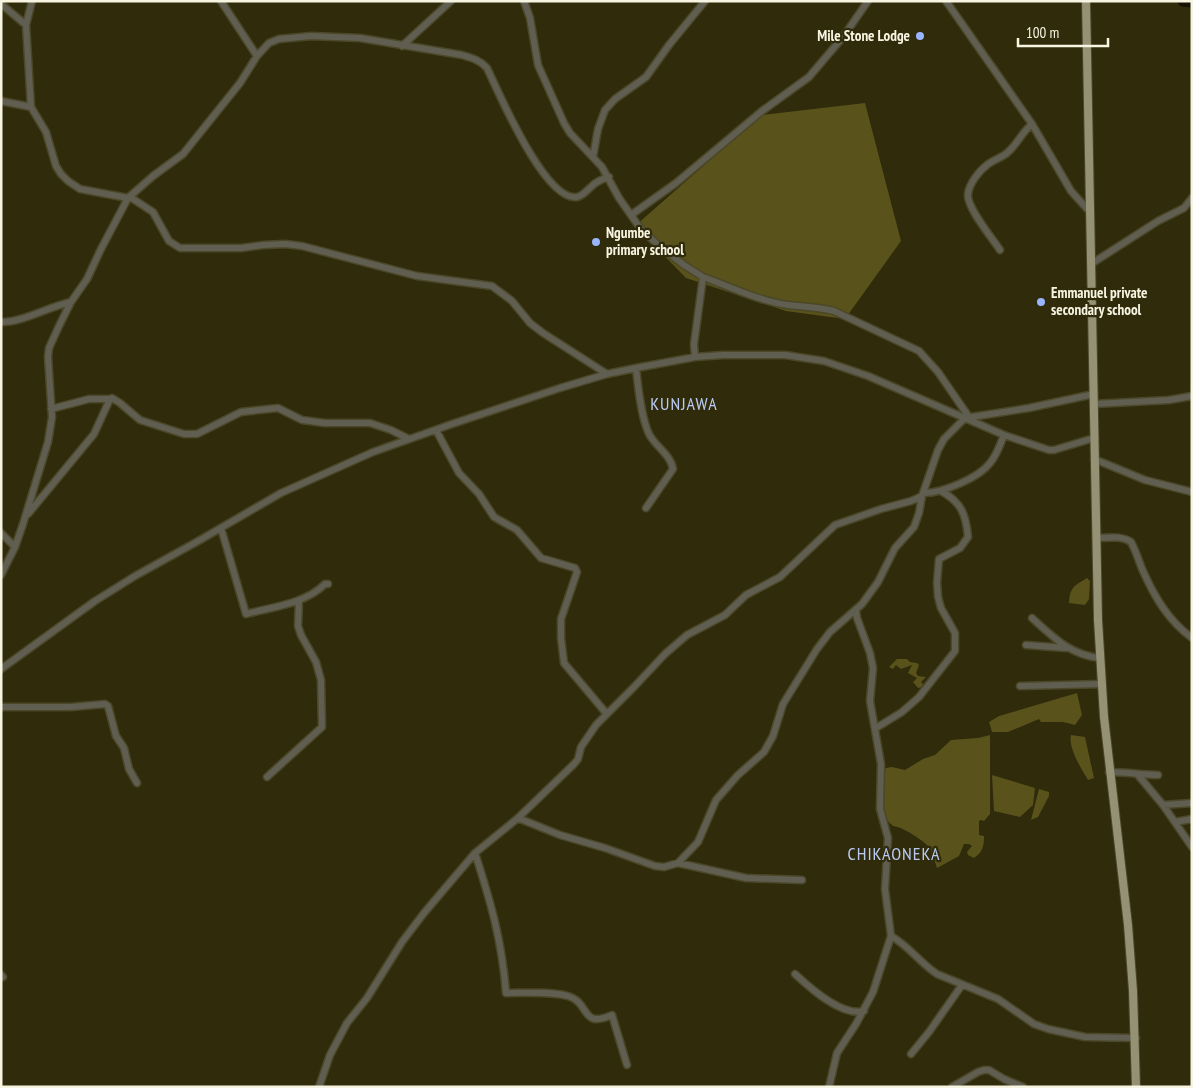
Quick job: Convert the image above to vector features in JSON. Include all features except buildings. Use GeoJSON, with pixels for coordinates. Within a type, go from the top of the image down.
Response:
{"type":"FeatureCollection","features":[{"type":"Feature","properties":{"kind":"main road"},"geometry":{"type":"LineString","coordinates":[[1086,1],[1094,459],[1100,658],[1109,772],[1128,925],[1136,1038],[1136,1087]]}},
{"type":"Feature","properties":{"kind":"street"},"geometry":{"type":"LineString","coordinates":[[32,1],[26,25],[31,108],[46,132],[56,166],[74,187],[129,197],[153,212],[169,241],[180,248],[241,248],[286,244],[302,246],[416,276],[492,286],[512,301],[522,315],[543,333],[607,374]]}},
{"type":"Feature","properties":{"kind":"street"},"geometry":{"type":"LineString","coordinates":[[221,1],[257,56]]}},
{"type":"Feature","properties":{"kind":"street"},"geometry":{"type":"LineString","coordinates":[[402,46],[451,1]]}},
{"type":"Feature","properties":{"kind":"street"},"geometry":{"type":"LineString","coordinates":[[524,1],[530,18],[542,78],[564,123],[570,133],[609,177],[619,198],[640,228],[658,245],[684,266],[703,276],[748,294],[776,302],[788,305],[820,307],[834,311],[918,351],[938,372],[967,417]]}},
{"type":"Feature","properties":{"kind":"street"},"geometry":{"type":"LineString","coordinates":[[593,157],[598,129],[604,110],[615,99],[646,77],[705,1]]}},
{"type":"Feature","properties":{"kind":"street"},"geometry":{"type":"LineString","coordinates":[[631,215],[676,183],[762,111],[809,77],[843,37],[868,1]]}},
{"type":"Feature","properties":{"kind":"street"},"geometry":{"type":"LineString","coordinates":[[946,1],[1032,124],[1071,191],[1090,212]]}},
{"type":"Feature","properties":{"kind":"street"},"geometry":{"type":"LineString","coordinates":[[1,4],[26,25]]}},
{"type":"Feature","properties":{"kind":"street"},"geometry":{"type":"LineString","coordinates":[[1,575],[15,547],[48,442],[51,409],[48,369],[49,348],[71,302],[87,279],[101,248],[129,197],[183,154],[240,84],[257,56],[269,42],[279,39],[311,36],[360,38],[462,55],[482,62],[487,68],[528,150],[546,178],[564,194],[577,197],[599,180],[609,177]]}},
{"type":"Feature","properties":{"kind":"street"},"geometry":{"type":"LineString","coordinates":[[1,101],[31,108]]}},
{"type":"Feature","properties":{"kind":"street"},"geometry":{"type":"LineString","coordinates":[[1000,250],[975,214],[968,201],[967,194],[982,169],[1006,154],[1022,133],[1032,124]]}},
{"type":"Feature","properties":{"kind":"street"},"geometry":{"type":"LineString","coordinates":[[1091,264],[1158,220],[1184,208],[1192,198]]}},
{"type":"Feature","properties":{"kind":"street"},"geometry":{"type":"LineString","coordinates":[[695,357],[697,320],[703,276]]}},
{"type":"Feature","properties":{"kind":"street"},"geometry":{"type":"LineString","coordinates":[[1,322],[10,322],[71,302]]}},
{"type":"Feature","properties":{"kind":"street"},"geometry":{"type":"LineString","coordinates":[[1,668],[119,586],[281,493],[373,452],[607,374],[695,357],[785,355],[824,361],[868,376],[967,417],[1004,435],[1051,451],[1094,438]]}},
{"type":"Feature","properties":{"kind":"street"},"geometry":{"type":"LineString","coordinates":[[636,368],[640,401],[648,432],[655,445],[672,464],[673,468],[646,508]]}},
{"type":"Feature","properties":{"kind":"street"},"geometry":{"type":"LineString","coordinates":[[678,863],[698,842],[713,802],[738,775],[760,758],[773,736],[783,704],[820,644],[834,628],[856,610],[878,582],[895,548],[914,527],[938,450],[944,439],[967,417],[1029,408],[1094,394]]}},
{"type":"Feature","properties":{"kind":"street"},"geometry":{"type":"LineString","coordinates":[[1094,404],[1168,400],[1192,396]]}},
{"type":"Feature","properties":{"kind":"street"},"geometry":{"type":"LineString","coordinates":[[51,409],[89,399],[114,399],[140,420],[184,434],[197,434],[244,411],[278,408],[302,420],[325,423],[370,423],[409,439]]}},
{"type":"Feature","properties":{"kind":"street"},"geometry":{"type":"LineString","coordinates":[[25,518],[94,434],[110,399]]}},
{"type":"Feature","properties":{"kind":"street"},"geometry":{"type":"LineString","coordinates":[[436,430],[458,472],[479,494],[494,518],[517,530],[542,558],[575,568],[576,572],[561,619],[560,638],[564,663],[606,713]]}},
{"type":"Feature","properties":{"kind":"street"},"geometry":{"type":"LineString","coordinates":[[319,1087],[330,1055],[347,1023],[368,998],[402,942],[424,913],[475,853],[518,818],[574,764],[578,759],[581,747],[596,725],[665,654],[687,635],[725,615],[746,595],[780,577],[835,525],[881,509],[912,501],[923,494],[940,491],[988,466],[995,457],[1004,435]]}},
{"type":"Feature","properties":{"kind":"street"},"geometry":{"type":"LineString","coordinates":[[1094,459],[1145,480],[1192,492]]}},
{"type":"Feature","properties":{"kind":"street"},"geometry":{"type":"LineString","coordinates":[[876,728],[914,702],[955,651],[955,633],[941,608],[938,597],[939,561],[942,556],[960,548],[964,544],[968,537],[968,531],[964,514],[957,502],[940,491]]}},
{"type":"Feature","properties":{"kind":"street"},"geometry":{"type":"LineString","coordinates":[[221,528],[246,614],[299,600],[314,594],[325,584],[328,584]]}},
{"type":"Feature","properties":{"kind":"street"},"geometry":{"type":"LineString","coordinates":[[1,533],[15,547]]}},
{"type":"Feature","properties":{"kind":"street"},"geometry":{"type":"LineString","coordinates":[[1096,538],[1122,538],[1131,542],[1152,590],[1170,619],[1178,628],[1192,638]]}},
{"type":"Feature","properties":{"kind":"street"},"geometry":{"type":"LineString","coordinates":[[267,777],[322,727],[321,680],[316,662],[298,626],[299,600]]}},
{"type":"Feature","properties":{"kind":"street"},"geometry":{"type":"LineString","coordinates":[[829,1087],[837,1054],[864,1010],[878,978],[891,936],[886,889],[888,838],[880,809],[881,764],[870,701],[873,668],[856,610]]}},
{"type":"Feature","properties":{"kind":"street"},"geometry":{"type":"LineString","coordinates":[[1032,618],[1066,648],[1083,656],[1100,658]]}},
{"type":"Feature","properties":{"kind":"street"},"geometry":{"type":"LineString","coordinates":[[1026,646],[1066,648]]}},
{"type":"Feature","properties":{"kind":"street"},"geometry":{"type":"LineString","coordinates":[[1020,686],[1102,684]]}},
{"type":"Feature","properties":{"kind":"street"},"geometry":{"type":"LineString","coordinates":[[1,707],[71,707],[105,704],[108,706],[116,736],[124,748],[129,769],[137,783]]}},
{"type":"Feature","properties":{"kind":"street"},"geometry":{"type":"LineString","coordinates":[[1109,772],[1158,775]]}},
{"type":"Feature","properties":{"kind":"street"},"geometry":{"type":"LineString","coordinates":[[1138,775],[1163,805],[1192,847]]}},
{"type":"Feature","properties":{"kind":"street"},"geometry":{"type":"LineString","coordinates":[[1163,805],[1192,803]]}},
{"type":"Feature","properties":{"kind":"street"},"geometry":{"type":"LineString","coordinates":[[518,818],[553,833],[605,848],[655,866],[664,867],[678,863],[746,878],[802,880]]}},
{"type":"Feature","properties":{"kind":"street"},"geometry":{"type":"LineString","coordinates":[[1175,822],[1192,819]]}},
{"type":"Feature","properties":{"kind":"street"},"geometry":{"type":"LineString","coordinates":[[475,853],[500,937],[506,993],[531,992],[567,996],[578,1001],[588,1015],[595,1019],[602,1019],[612,1015],[627,1065]]}},
{"type":"Feature","properties":{"kind":"street"},"geometry":{"type":"LineString","coordinates":[[891,936],[905,945],[933,972],[998,999],[1034,1024],[1048,1030],[1084,1036],[1136,1038]]}},
{"type":"Feature","properties":{"kind":"street"},"geometry":{"type":"LineString","coordinates":[[795,974],[814,990],[842,1008],[853,1012],[864,1010]]}},
{"type":"Feature","properties":{"kind":"street"},"geometry":{"type":"LineString","coordinates":[[911,1054],[962,985]]}},
{"type":"Feature","properties":{"kind":"street"},"geometry":{"type":"LineString","coordinates":[[952,1087],[978,1072],[988,1070],[1023,1087]]}},
{"type":"Feature","properties":{"kind":"shaded area"},"geometry":{"type":"Polygon","coordinates":[[[865,103],[901,241],[845,319],[786,311],[686,278],[635,226],[761,115],[865,103]]]}},
{"type":"Feature","properties":{"kind":"shaded area"},"geometry":{"type":"Polygon","coordinates":[[[1087,578],[1090,581],[1089,599],[1085,605],[1069,603],[1070,593],[1079,583],[1087,578]]]}},
{"type":"Feature","properties":{"kind":"shaded area"},"geometry":{"type":"Polygon","coordinates":[[[897,659],[907,659],[919,665],[916,673],[918,676],[926,677],[921,682],[923,684],[922,687],[918,688],[913,682],[917,678],[908,673],[912,665],[901,669],[896,665],[893,669],[889,667],[897,659]]]}},
{"type":"Feature","properties":{"kind":"shaded area"},"geometry":{"type":"Polygon","coordinates":[[[1077,693],[1082,715],[1075,725],[1063,722],[1041,722],[1039,719],[1008,732],[992,732],[989,722],[999,716],[1077,693]]]}},
{"type":"Feature","properties":{"kind":"shaded area"},"geometry":{"type":"Polygon","coordinates":[[[990,735],[990,814],[984,821],[979,821],[979,835],[984,836],[984,843],[974,858],[968,855],[967,852],[972,846],[964,844],[959,856],[937,868],[928,846],[907,831],[893,826],[885,817],[881,792],[884,772],[886,768],[892,767],[905,770],[923,759],[935,755],[951,740],[990,735]]]}},
{"type":"Feature","properties":{"kind":"shaded area"},"geometry":{"type":"Polygon","coordinates":[[[1071,735],[1085,737],[1094,778],[1088,780],[1079,764],[1071,746],[1071,735]]]}},
{"type":"Feature","properties":{"kind":"shaded area"},"geometry":{"type":"Polygon","coordinates":[[[992,775],[1035,788],[1033,805],[1020,817],[994,811],[992,775]]]}},
{"type":"Feature","properties":{"kind":"shaded area"},"geometry":{"type":"Polygon","coordinates":[[[1039,789],[1049,792],[1049,796],[1038,817],[1031,820],[1039,789]]]}},
{"type":"Feature","properties":{"kind":"waterway"},"geometry":{"type":"LineString","coordinates":[[1183,1],[1192,2]]}},
{"type":"Feature","properties":{"kind":"place","name":"Mile Stone Lodge"},"geometry":{"type":"Point","coordinates":[920,36]}},
{"type":"Feature","properties":{"kind":"place","name":"Ngumbe primary school"},"geometry":{"type":"Point","coordinates":[596,242]}},
{"type":"Feature","properties":{"kind":"place","name":"Emmanuel private secondary school"},"geometry":{"type":"Point","coordinates":[1041,302]}},
{"type":"Feature","properties":{"kind":"district","name":"KUNJAWA"},"geometry":{"type":"Point","coordinates":[684,404]}},
{"type":"Feature","properties":{"kind":"district","name":"CHIKAONEKA"},"geometry":{"type":"Point","coordinates":[894,854]}}]}
